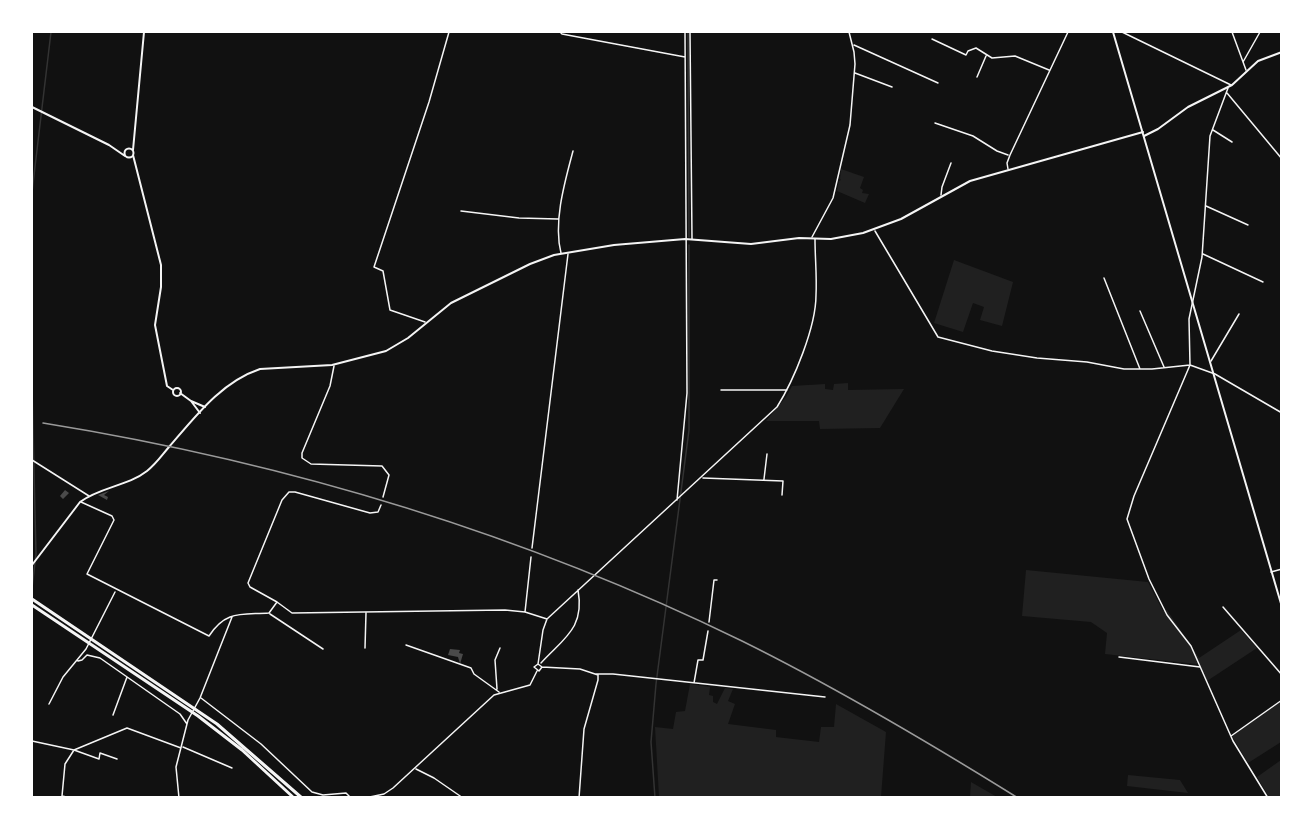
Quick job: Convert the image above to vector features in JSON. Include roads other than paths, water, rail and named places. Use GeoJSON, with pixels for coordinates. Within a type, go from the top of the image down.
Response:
{"type":"FeatureCollection","features":[{"type":"Feature","properties":{"kind":"highway"},"geometry":{"type":"LineString","coordinates":[[32,599],[209,718],[246,747],[302,798]]}},
{"type":"Feature","properties":{"kind":"highway"},"geometry":{"type":"LineString","coordinates":[[32,605],[198,716],[242,750],[294,798]]}},
{"type":"Feature","properties":{"kind":"street"},"geometry":{"type":"LineString","coordinates":[[144,32],[133,155],[161,265],[156,330],[167,386],[173,390],[178,388],[180,393],[191,401],[205,407]]}},
{"type":"Feature","properties":{"kind":"street"},"geometry":{"type":"LineString","coordinates":[[426,322],[390,310],[383,271],[374,267],[429,102],[449,32]]}},
{"type":"Feature","properties":{"kind":"street"},"geometry":{"type":"LineString","coordinates":[[560,32],[686,57]]}},
{"type":"Feature","properties":{"kind":"street"},"geometry":{"type":"LineString","coordinates":[[678,500],[687,414],[685,32]]}},
{"type":"Feature","properties":{"kind":"street"},"geometry":{"type":"LineString","coordinates":[[690,32],[692,240]]}},
{"type":"Feature","properties":{"kind":"street"},"geometry":{"type":"LineString","coordinates":[[539,664],[543,630],[547,619],[777,407],[788,390],[805,342],[816,297],[813,238],[835,192],[850,124],[854,73],[853,44],[849,32]]}},
{"type":"Feature","properties":{"kind":"street"},"geometry":{"type":"LineString","coordinates":[[1009,170],[1007,163],[1010,155],[1068,32]]}},
{"type":"Feature","properties":{"kind":"street"},"geometry":{"type":"LineString","coordinates":[[1113,32],[1215,374],[1281,607]]}},
{"type":"Feature","properties":{"kind":"street"},"geometry":{"type":"LineString","coordinates":[[1122,32],[1230,86]]}},
{"type":"Feature","properties":{"kind":"street"},"geometry":{"type":"LineString","coordinates":[[1232,32],[1247,71]]}},
{"type":"Feature","properties":{"kind":"street"},"geometry":{"type":"LineString","coordinates":[[1243,63],[1260,32]]}},
{"type":"Feature","properties":{"kind":"street"},"geometry":{"type":"LineString","coordinates":[[932,39],[966,55],[968,51],[976,48],[992,58],[1005,55],[1015,56],[1050,70]]}},
{"type":"Feature","properties":{"kind":"street"},"geometry":{"type":"LineString","coordinates":[[853,44],[938,84]]}},
{"type":"Feature","properties":{"kind":"street"},"geometry":{"type":"LineString","coordinates":[[32,565],[81,502],[141,475],[205,407],[228,385],[242,376],[260,369],[334,365],[396,346],[451,303],[530,264],[561,254],[614,245],[687,239],[751,244],[792,238],[831,239],[874,230],[901,219],[970,181],[1158,129],[1188,107],[1230,86],[1258,62],[1281,52]]}},
{"type":"Feature","properties":{"kind":"street"},"geometry":{"type":"LineString","coordinates":[[977,77],[986,55]]}},
{"type":"Feature","properties":{"kind":"street"},"geometry":{"type":"LineString","coordinates":[[854,73],[892,87]]}},
{"type":"Feature","properties":{"kind":"street"},"geometry":{"type":"LineString","coordinates":[[1230,86],[1210,136],[1203,253],[1189,319],[1190,365],[1134,496],[1127,519],[1149,579],[1167,615],[1186,639],[1201,667],[1231,736],[1268,798]]}},
{"type":"Feature","properties":{"kind":"street"},"geometry":{"type":"LineString","coordinates":[[1227,92],[1281,159]]}},
{"type":"Feature","properties":{"kind":"street"},"geometry":{"type":"LineString","coordinates":[[32,107],[117,150],[135,169]]}},
{"type":"Feature","properties":{"kind":"street"},"geometry":{"type":"LineString","coordinates":[[935,123],[973,136],[997,152],[1010,155]]}},
{"type":"Feature","properties":{"kind":"street"},"geometry":{"type":"LineString","coordinates":[[1212,129],[1232,142]]}},
{"type":"Feature","properties":{"kind":"street"},"geometry":{"type":"LineString","coordinates":[[126,157],[126,150],[134,139]]}},
{"type":"Feature","properties":{"kind":"street"},"geometry":{"type":"LineString","coordinates":[[117,150],[133,150]]}},
{"type":"Feature","properties":{"kind":"street"},"geometry":{"type":"LineString","coordinates":[[561,254],[558,241],[562,193],[573,151]]}},
{"type":"Feature","properties":{"kind":"street"},"geometry":{"type":"LineString","coordinates":[[126,157],[133,155]]}},
{"type":"Feature","properties":{"kind":"street"},"geometry":{"type":"LineString","coordinates":[[941,196],[951,163]]}},
{"type":"Feature","properties":{"kind":"street"},"geometry":{"type":"LineString","coordinates":[[1205,206],[1248,225]]}},
{"type":"Feature","properties":{"kind":"street"},"geometry":{"type":"LineString","coordinates":[[461,211],[528,219],[559,219]]}},
{"type":"Feature","properties":{"kind":"street"},"geometry":{"type":"LineString","coordinates":[[874,230],[938,337],[1003,353],[1141,370],[1190,365],[1215,374],[1281,413]]}},
{"type":"Feature","properties":{"kind":"street"},"geometry":{"type":"LineString","coordinates":[[532,548],[568,253]]}},
{"type":"Feature","properties":{"kind":"street"},"geometry":{"type":"LineString","coordinates":[[1203,253],[1263,282]]}},
{"type":"Feature","properties":{"kind":"street"},"geometry":{"type":"LineString","coordinates":[[1104,278],[1141,370]]}},
{"type":"Feature","properties":{"kind":"street"},"geometry":{"type":"LineString","coordinates":[[1140,311],[1165,368]]}},
{"type":"Feature","properties":{"kind":"street"},"geometry":{"type":"LineString","coordinates":[[1211,361],[1239,314]]}},
{"type":"Feature","properties":{"kind":"street"},"geometry":{"type":"LineString","coordinates":[[334,365],[330,386],[302,453],[302,458],[311,464],[374,465],[385,468],[389,476],[383,497]]}},
{"type":"Feature","properties":{"kind":"street"},"geometry":{"type":"LineString","coordinates":[[721,390],[788,390]]}},
{"type":"Feature","properties":{"kind":"street"},"geometry":{"type":"LineString","coordinates":[[191,401],[200,413]]}},
{"type":"Feature","properties":{"kind":"street"},"geometry":{"type":"LineString","coordinates":[[764,480],[767,454]]}},
{"type":"Feature","properties":{"kind":"street"},"geometry":{"type":"LineString","coordinates":[[34,462],[90,496]]}},
{"type":"Feature","properties":{"kind":"street"},"geometry":{"type":"LineString","coordinates":[[702,477],[783,481],[782,495]]}},
{"type":"Feature","properties":{"kind":"street"},"geometry":{"type":"LineString","coordinates":[[381,505],[378,512],[370,513],[295,492],[286,494],[248,583],[250,587],[292,613],[505,610],[525,612],[547,619]]}},
{"type":"Feature","properties":{"kind":"street"},"geometry":{"type":"LineString","coordinates":[[81,502],[111,516],[114,520],[87,574],[209,636],[217,623],[232,616],[270,613],[323,649]]}},
{"type":"Feature","properties":{"kind":"street"},"geometry":{"type":"LineString","coordinates":[[525,612],[531,557]]}},
{"type":"Feature","properties":{"kind":"street"},"geometry":{"type":"LineString","coordinates":[[1271,572],[1281,569]]}},
{"type":"Feature","properties":{"kind":"street"},"geometry":{"type":"LineString","coordinates":[[710,622],[714,580],[717,580]]}},
{"type":"Feature","properties":{"kind":"street"},"geometry":{"type":"LineString","coordinates":[[49,704],[63,676],[78,661],[94,636],[116,590]]}},
{"type":"Feature","properties":{"kind":"street"},"geometry":{"type":"LineString","coordinates":[[537,671],[534,667],[578,622],[580,606],[578,590]]}},
{"type":"Feature","properties":{"kind":"street"},"geometry":{"type":"LineString","coordinates":[[270,613],[276,603]]}},
{"type":"Feature","properties":{"kind":"street"},"geometry":{"type":"LineString","coordinates":[[1223,607],[1281,675]]}},
{"type":"Feature","properties":{"kind":"street"},"geometry":{"type":"LineString","coordinates":[[365,648],[366,612]]}},
{"type":"Feature","properties":{"kind":"street"},"geometry":{"type":"LineString","coordinates":[[179,798],[176,767],[187,724],[200,698],[232,616]]}},
{"type":"Feature","properties":{"kind":"street"},"geometry":{"type":"LineString","coordinates":[[694,684],[698,660],[703,660],[708,631]]}},
{"type":"Feature","properties":{"kind":"street"},"geometry":{"type":"LineString","coordinates":[[406,645],[471,668],[474,674],[499,693]]}},
{"type":"Feature","properties":{"kind":"street"},"geometry":{"type":"LineString","coordinates":[[497,690],[495,660],[500,648]]}},
{"type":"Feature","properties":{"kind":"street"},"geometry":{"type":"LineString","coordinates":[[78,661],[87,654],[100,658],[180,714],[187,724]]}},
{"type":"Feature","properties":{"kind":"street"},"geometry":{"type":"LineString","coordinates":[[1119,657],[1201,667]]}},
{"type":"Feature","properties":{"kind":"street"},"geometry":{"type":"LineString","coordinates":[[539,664],[542,667],[580,669],[595,674],[825,697]]}},
{"type":"Feature","properties":{"kind":"street"},"geometry":{"type":"LineString","coordinates":[[365,798],[384,794],[416,769],[494,695],[530,685],[537,671],[542,667]]}},
{"type":"Feature","properties":{"kind":"street"},"geometry":{"type":"LineString","coordinates":[[579,798],[583,736],[587,713],[598,680],[598,675],[595,674]]}},
{"type":"Feature","properties":{"kind":"street"},"geometry":{"type":"LineString","coordinates":[[113,715],[128,676]]}},
{"type":"Feature","properties":{"kind":"street"},"geometry":{"type":"LineString","coordinates":[[200,698],[261,744],[312,792],[323,795],[346,793],[351,798]]}},
{"type":"Feature","properties":{"kind":"street"},"geometry":{"type":"LineString","coordinates":[[1231,736],[1281,700]]}},
{"type":"Feature","properties":{"kind":"street"},"geometry":{"type":"LineString","coordinates":[[71,798],[62,797],[65,764],[74,750],[127,728],[182,747],[232,768]]}},
{"type":"Feature","properties":{"kind":"street"},"geometry":{"type":"LineString","coordinates":[[32,741],[74,750],[99,759],[100,753],[117,759]]}},
{"type":"Feature","properties":{"kind":"street"},"geometry":{"type":"LineString","coordinates":[[416,769],[463,798]]}},
{"type":"Feature","properties":{"kind":"waterway"},"geometry":{"type":"LineString","coordinates":[[32,192],[51,32]]}},
{"type":"Feature","properties":{"kind":"waterway"},"geometry":{"type":"LineString","coordinates":[[688,32],[689,237]]}},
{"type":"Feature","properties":{"kind":"waterway"},"geometry":{"type":"LineString","coordinates":[[655,798],[651,742],[656,684],[689,430],[689,245]]}},
{"type":"Feature","properties":{"kind":"waterway"},"geometry":{"type":"LineString","coordinates":[[32,387],[36,554],[32,588]]}},
{"type":"Feature","properties":{"kind":"railway"},"geometry":{"type":"LineString","coordinates":[[43,423],[223,458],[312,481],[400,506],[574,567],[658,602],[813,677],[1018,798]]}}]}
